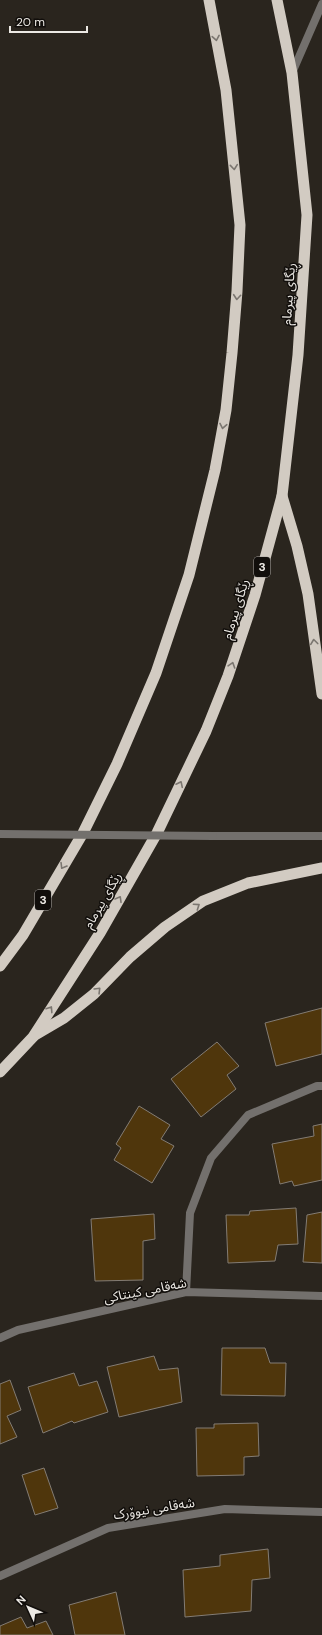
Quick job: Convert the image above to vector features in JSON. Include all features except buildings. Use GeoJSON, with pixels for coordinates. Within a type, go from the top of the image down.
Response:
{"type":"FeatureCollection","features":[{"type":"Feature","properties":{"kind":"highway","name":"3"},"geometry":{"type":"LineString","coordinates":[[0,966],[23,935],[83,833],[116,764],[156,674],[189,576],[215,470],[229,389],[238,290],[240,225],[226,90],[209,0]]}},
{"type":"Feature","properties":{"kind":"highway","name":"ڕێگای پیرمام"},"geometry":{"type":"LineString","coordinates":[[0,1072],[33,1037],[100,933],[157,833],[206,731],[228,676],[250,610],[282,496],[298,355],[307,215],[292,74],[277,0]]}},
{"type":"Feature","properties":{"kind":"highway"},"geometry":{"type":"LineString","coordinates":[[282,496],[297,546],[308,594],[322,694]]}},
{"type":"Feature","properties":{"kind":"highway"},"geometry":{"type":"LineString","coordinates":[[33,1037],[64,1018],[94,994],[130,957],[165,927],[203,901],[248,883],[322,868]]}},
{"type":"Feature","properties":{"kind":"street"},"geometry":{"type":"LineString","coordinates":[[292,74],[322,4]]}},
{"type":"Feature","properties":{"kind":"street"},"geometry":{"type":"LineString","coordinates":[[0,834],[322,836]]}},
{"type":"Feature","properties":{"kind":"street"},"geometry":{"type":"LineString","coordinates":[[186,1292],[190,1213],[212,1158],[248,1116],[317,1086],[322,1086]]}},
{"type":"Feature","properties":{"kind":"street","name":"شەقامی کینتاکی"},"geometry":{"type":"LineString","coordinates":[[0,1338],[18,1330],[186,1292],[322,1296]]}},
{"type":"Feature","properties":{"kind":"street","name":"شەقامی نیوۆرک"},"geometry":{"type":"LineString","coordinates":[[0,1576],[108,1528],[225,1509],[322,1512]]}}]}
